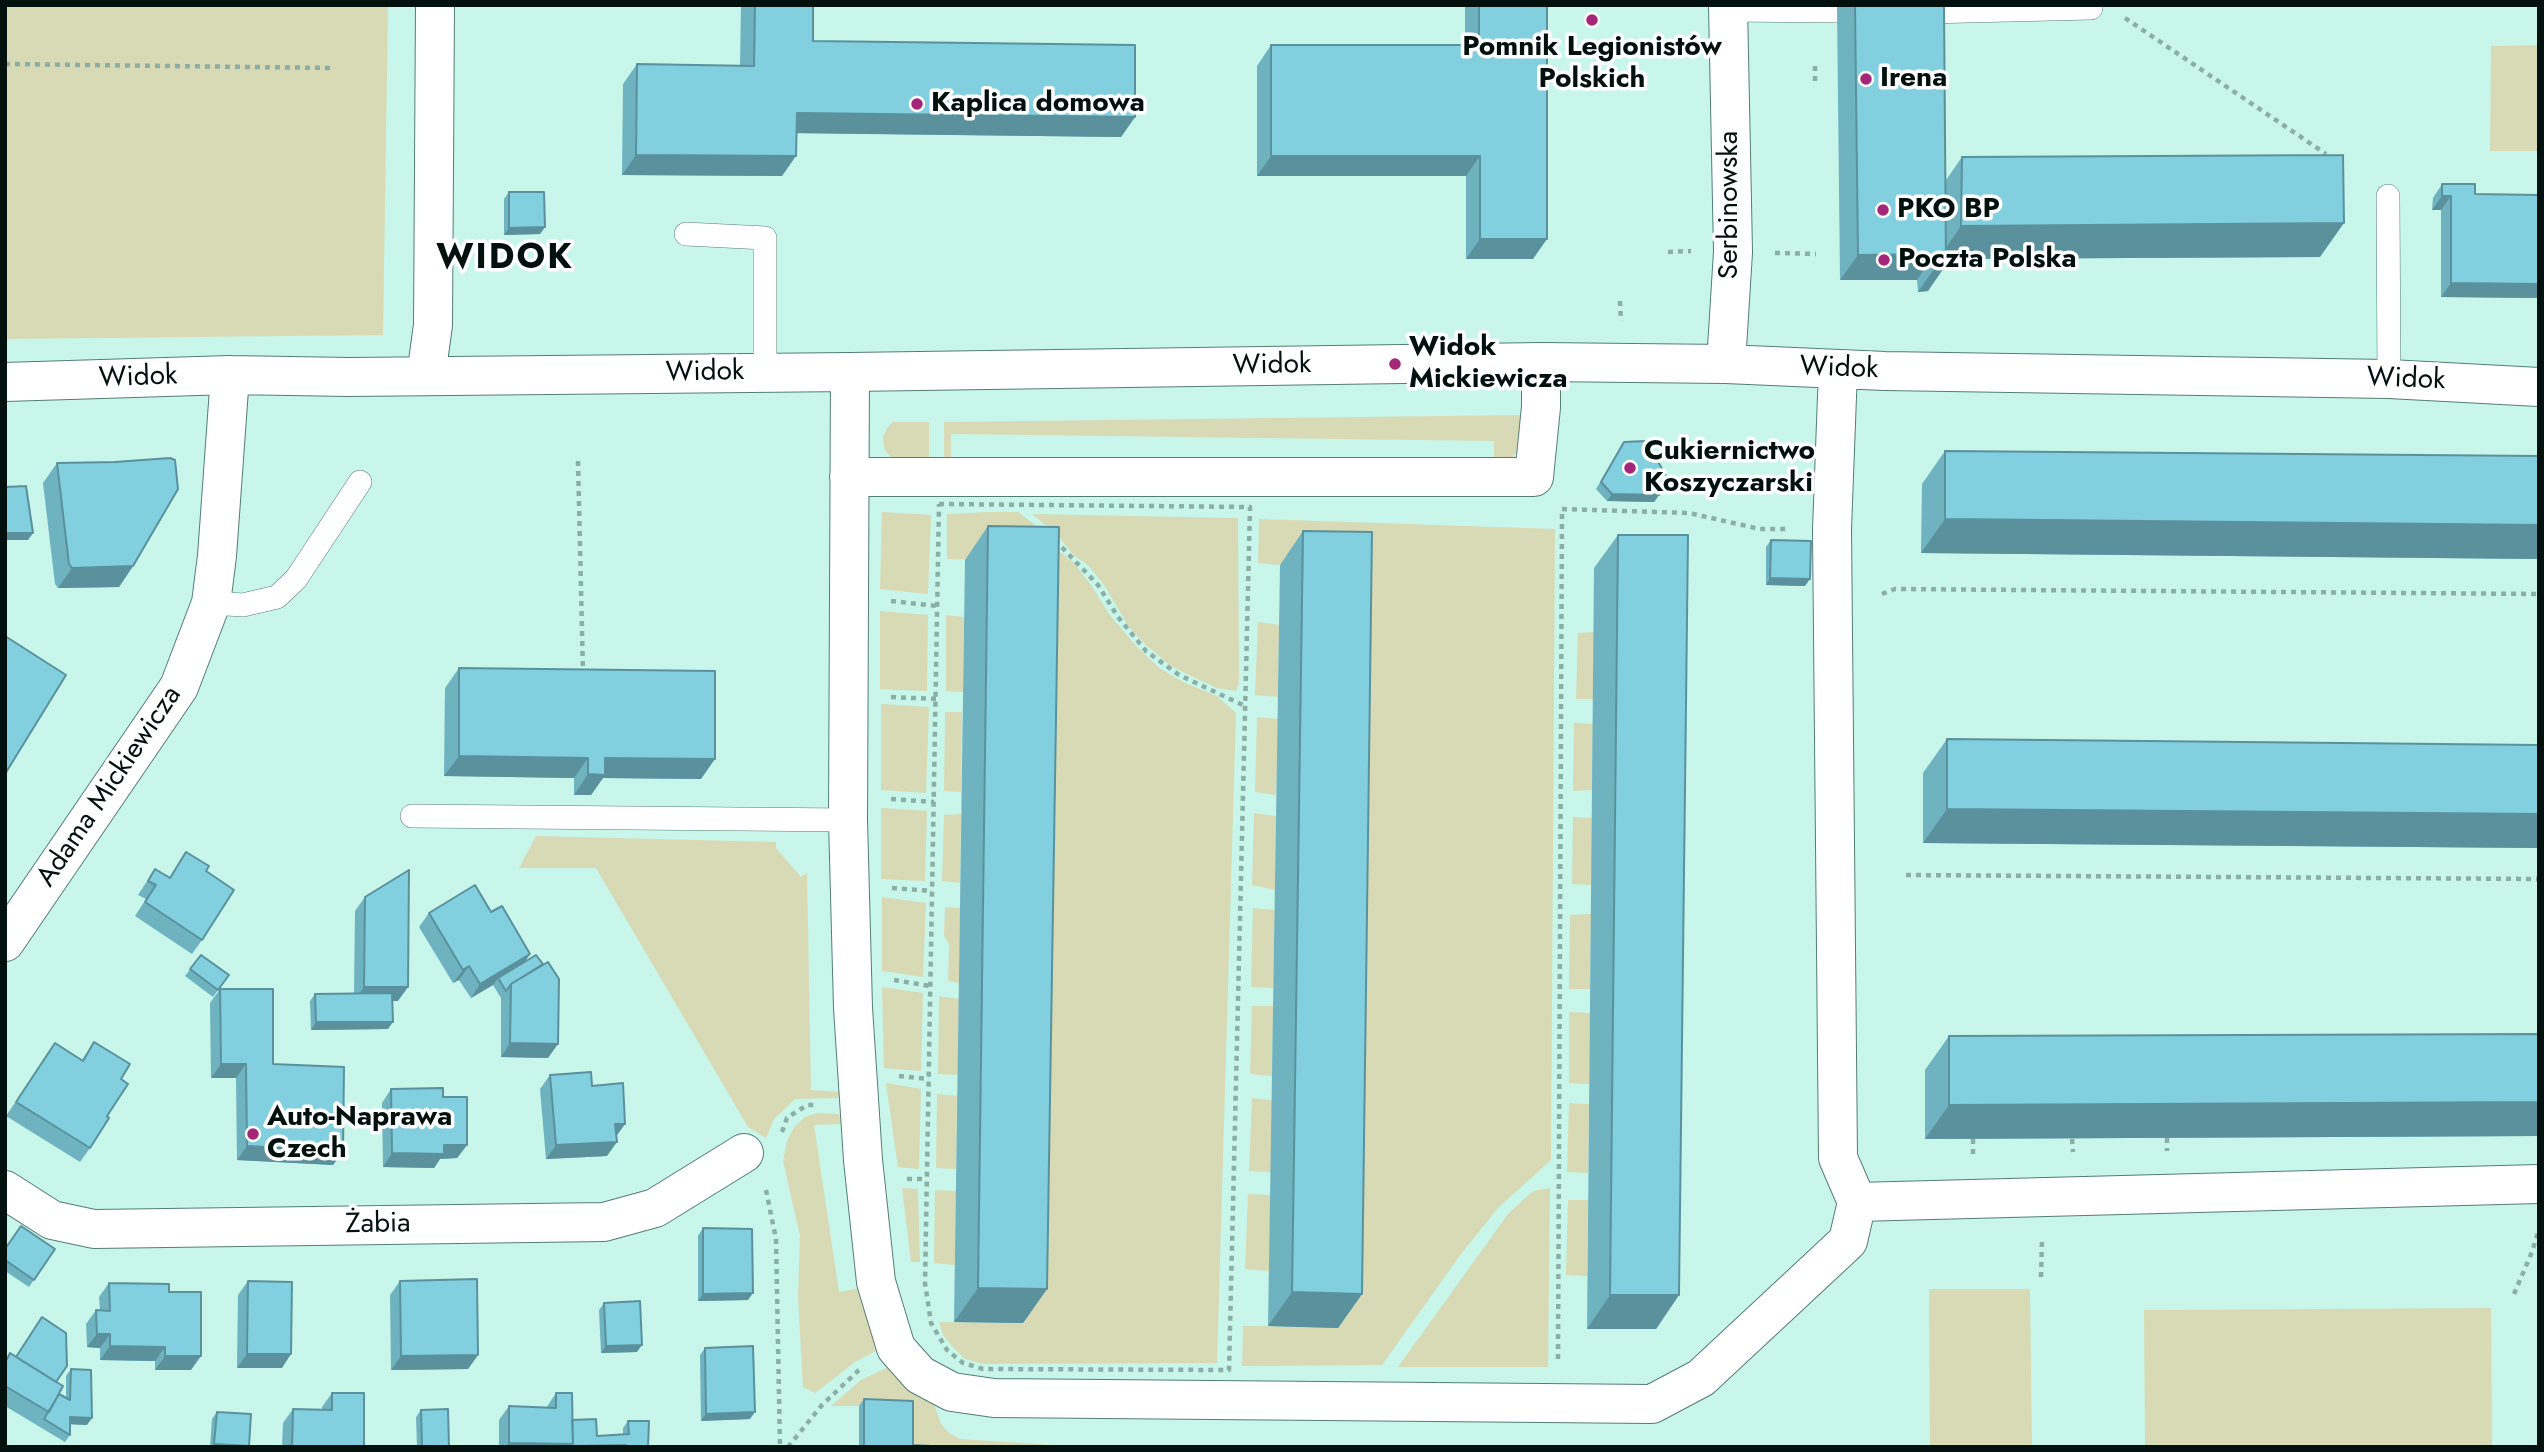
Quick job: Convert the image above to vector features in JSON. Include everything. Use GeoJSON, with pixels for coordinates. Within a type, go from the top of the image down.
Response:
{"type":"FeatureCollection","features":[{"type":"Feature","properties":{"kind":"street"},"geometry":{"type":"LineString","coordinates":[[426,376],[433,325],[435,5]]}},
{"type":"Feature","properties":{"kind":"street","name":"Serbinowska"},"geometry":{"type":"LineString","coordinates":[[1726,363],[1733,252],[1728,8]]}},
{"type":"Feature","properties":{"kind":"street"},"geometry":{"type":"LineString","coordinates":[[849,477],[1534,477],[1541,407],[1541,362]]}},
{"type":"Feature","properties":{"kind":"street","name":"Widok"},"geometry":{"type":"LineString","coordinates":[[5,382],[230,375],[765,373],[1541,362],[1726,363],[1838,370],[2389,379],[2539,387]]}},
{"type":"Feature","properties":{"kind":"street"},"geometry":{"type":"LineString","coordinates":[[850,372],[848,820],[853,1008],[859,1106],[876,1282],[896,1348],[920,1376],[952,1392],[994,1398],[1652,1404],[1701,1378],[1848,1241],[1857,1202],[1838,1158],[1832,529],[1838,370]]}},
{"type":"Feature","properties":{"kind":"street","name":"Adama Mickiewicza"},"geometry":{"type":"LineString","coordinates":[[5,942],[179,687],[211,603],[230,375]]}},
{"type":"Feature","properties":{"kind":"street","name":"Żabia"},"geometry":{"type":"LineString","coordinates":[[5,1190],[52,1220],[94,1229],[604,1222],[655,1208],[761,1147]]}},
{"type":"Feature","properties":{"kind":"street"},"geometry":{"type":"LineString","coordinates":[[1857,1202],[2539,1184]]}},
{"type":"Feature","properties":{"kind":"lane"},"geometry":{"type":"LineString","coordinates":[[1728,8],[1837,11]]}},
{"type":"Feature","properties":{"kind":"lane"},"geometry":{"type":"LineString","coordinates":[[1927,12],[2091,8]]}},
{"type":"Feature","properties":{"kind":"lane"},"geometry":{"type":"LineString","coordinates":[[2388,196],[2389,379]]}},
{"type":"Feature","properties":{"kind":"lane"},"geometry":{"type":"LineString","coordinates":[[687,234],[765,237],[765,373]]}},
{"type":"Feature","properties":{"kind":"lane"},"geometry":{"type":"LineString","coordinates":[[211,603],[243,605],[277,597],[296,579],[360,482]]}},
{"type":"Feature","properties":{"kind":"lane"},"geometry":{"type":"LineString","coordinates":[[412,816],[848,820]]}},
{"type":"Feature","properties":{"kind":"path"},"geometry":{"type":"LineString","coordinates":[[2118,13],[2326,154]]}},
{"type":"Feature","properties":{"kind":"path"},"geometry":{"type":"LineString","coordinates":[[5,64],[334,68]]}},
{"type":"Feature","properties":{"kind":"path"},"geometry":{"type":"LineString","coordinates":[[1815,66],[1815,85]]}},
{"type":"Feature","properties":{"kind":"path"},"geometry":{"type":"LineString","coordinates":[[1769,253],[1815,254]]}},
{"type":"Feature","properties":{"kind":"path"},"geometry":{"type":"LineString","coordinates":[[578,461],[583,685]]}},
{"type":"Feature","properties":{"kind":"path"},"geometry":{"type":"LineString","coordinates":[[1563,498],[1562,510],[1689,513],[1760,529],[1832,529]]}},
{"type":"Feature","properties":{"kind":"path"},"geometry":{"type":"LineString","coordinates":[[1229,1370],[1250,507],[939,504],[925,1283],[931,1323],[947,1350],[963,1363],[983,1369],[1229,1370],[1243,1370]]}},
{"type":"Feature","properties":{"kind":"path"},"geometry":{"type":"LineString","coordinates":[[1018,505],[1026,512]]}},
{"type":"Feature","properties":{"kind":"path"},"geometry":{"type":"LineString","coordinates":[[1558,1371],[1562,519]]}},
{"type":"Feature","properties":{"kind":"path"},"geometry":{"type":"LineString","coordinates":[[1050,536],[1098,585],[1118,617],[1146,651],[1179,675],[1245,706]]}},
{"type":"Feature","properties":{"kind":"path"},"geometry":{"type":"LineString","coordinates":[[1882,594],[1895,589],[2539,594]]}},
{"type":"Feature","properties":{"kind":"path"},"geometry":{"type":"LineString","coordinates":[[1906,875],[2539,879]]}},
{"type":"Feature","properties":{"kind":"path"},"geometry":{"type":"LineString","coordinates":[[780,1447],[776,1239],[761,1147],[787,1118],[807,1105],[859,1106]]}},
{"type":"Feature","properties":{"kind":"path"},"geometry":{"type":"LineString","coordinates":[[2514,1294],[2539,1230]]}},
{"type":"Feature","properties":{"kind":"path"},"geometry":{"type":"LineString","coordinates":[[2041,1277],[2042,1245]]}},
{"type":"Feature","properties":{"kind":"path"},"geometry":{"type":"LineString","coordinates":[[788,1447],[822,1405],[852,1375],[896,1348]]}},
{"type":"Feature","properties":{"kind":"green space"},"geometry":{"type":"Polygon","coordinates":[[[5,5],[388,5],[383,335],[5,339],[5,5]]]}},
{"type":"Feature","properties":{"kind":"green space"},"geometry":{"type":"Polygon","coordinates":[[[2539,45],[2539,151],[2490,151],[2491,46],[2539,45]]]}},
{"type":"Feature","properties":{"kind":"green space"},"geometry":{"type":"Polygon","coordinates":[[[1526,415],[1523,444],[1507,464],[1494,471],[1494,441],[951,434],[951,465],[944,465],[944,422],[1526,415]]]}},
{"type":"Feature","properties":{"kind":"green space"},"geometry":{"type":"Polygon","coordinates":[[[893,422],[929,422],[929,466],[892,458],[885,451],[883,438],[893,422]]]}},
{"type":"Feature","properties":{"kind":"green space"},"geometry":{"type":"Polygon","coordinates":[[[882,512],[931,515],[928,594],[880,589],[882,512]]]}},
{"type":"Feature","properties":{"kind":"green space"},"geometry":{"type":"Polygon","coordinates":[[[1018,512],[1043,531],[1059,551],[1074,563],[1109,614],[1136,646],[1159,668],[1183,682],[1217,696],[1236,713],[1217,1363],[983,1364],[965,1359],[943,1335],[939,1322],[1022,1323],[1034,561],[947,559],[947,514],[1018,512]]]}},
{"type":"Feature","properties":{"kind":"green space"},"geometry":{"type":"Polygon","coordinates":[[[1032,514],[1238,518],[1239,683],[1236,691],[1217,688],[1171,666],[1147,646],[1129,627],[1104,585],[1088,565],[1073,555],[1058,535],[1032,514]]]}},
{"type":"Feature","properties":{"kind":"green space"},"geometry":{"type":"Polygon","coordinates":[[[1259,519],[1555,529],[1551,1160],[1498,1208],[1461,1254],[1382,1365],[1242,1366],[1243,1326],[1338,1327],[1280,565],[1258,563],[1259,519]]]}},
{"type":"Feature","properties":{"kind":"green space"},"geometry":{"type":"Polygon","coordinates":[[[880,611],[928,615],[927,691],[880,689],[880,611]]]}},
{"type":"Feature","properties":{"kind":"green space"},"geometry":{"type":"Polygon","coordinates":[[[946,615],[964,617],[963,692],[946,691],[946,615]]]}},
{"type":"Feature","properties":{"kind":"green space"},"geometry":{"type":"Polygon","coordinates":[[[1258,622],[1279,625],[1278,697],[1255,695],[1258,622]]]}},
{"type":"Feature","properties":{"kind":"green space"},"geometry":{"type":"Polygon","coordinates":[[[1594,632],[1593,699],[1576,699],[1578,633],[1594,632]]]}},
{"type":"Feature","properties":{"kind":"green space"},"geometry":{"type":"Polygon","coordinates":[[[881,704],[929,707],[926,793],[881,790],[881,704]]]}},
{"type":"Feature","properties":{"kind":"green space"},"geometry":{"type":"Polygon","coordinates":[[[945,712],[962,712],[961,792],[944,791],[945,712]]]}},
{"type":"Feature","properties":{"kind":"green space"},"geometry":{"type":"Polygon","coordinates":[[[1257,717],[1278,719],[1276,795],[1255,792],[1257,717]]]}},
{"type":"Feature","properties":{"kind":"green space"},"geometry":{"type":"Polygon","coordinates":[[[1574,723],[1593,724],[1592,790],[1573,791],[1574,723]]]}},
{"type":"Feature","properties":{"kind":"green space"},"geometry":{"type":"Polygon","coordinates":[[[881,808],[927,811],[925,881],[881,879],[881,808]]]}},
{"type":"Feature","properties":{"kind":"green space"},"geometry":{"type":"Polygon","coordinates":[[[1254,813],[1276,816],[1275,890],[1252,885],[1254,813]]]}},
{"type":"Feature","properties":{"kind":"green space"},"geometry":{"type":"Polygon","coordinates":[[[961,814],[960,883],[942,881],[944,815],[961,814]]]}},
{"type":"Feature","properties":{"kind":"green space"},"geometry":{"type":"Polygon","coordinates":[[[1573,817],[1592,818],[1591,885],[1572,884],[1573,817]]]}},
{"type":"Feature","properties":{"kind":"green space"},"geometry":{"type":"Polygon","coordinates":[[[536,836],[776,842],[776,848],[801,877],[807,873],[811,1090],[841,1092],[838,1098],[795,1099],[774,1119],[766,1138],[748,1127],[596,868],[519,868],[536,836]]]}},
{"type":"Feature","properties":{"kind":"green space"},"geometry":{"type":"Polygon","coordinates":[[[882,897],[926,903],[923,977],[882,971],[882,897]]]}},
{"type":"Feature","properties":{"kind":"green space"},"geometry":{"type":"Polygon","coordinates":[[[945,907],[960,908],[959,983],[948,981],[949,944],[944,936],[945,907]]]}},
{"type":"Feature","properties":{"kind":"green space"},"geometry":{"type":"Polygon","coordinates":[[[1253,908],[1275,910],[1273,988],[1251,987],[1253,908]]]}},
{"type":"Feature","properties":{"kind":"green space"},"geometry":{"type":"Polygon","coordinates":[[[1591,914],[1590,989],[1569,989],[1570,915],[1591,914]]]}},
{"type":"Feature","properties":{"kind":"green space"},"geometry":{"type":"Polygon","coordinates":[[[882,987],[923,993],[921,1071],[884,1068],[882,987]]]}},
{"type":"Feature","properties":{"kind":"green space"},"geometry":{"type":"Polygon","coordinates":[[[939,996],[959,999],[958,1075],[938,1074],[939,996]]]}},
{"type":"Feature","properties":{"kind":"green space"},"geometry":{"type":"Polygon","coordinates":[[[1252,1006],[1273,1006],[1272,1076],[1250,1074],[1252,1006]]]}},
{"type":"Feature","properties":{"kind":"green space"},"geometry":{"type":"Polygon","coordinates":[[[1569,1012],[1590,1013],[1589,1084],[1569,1083],[1569,1012]]]}},
{"type":"Feature","properties":{"kind":"green space"},"geometry":{"type":"Polygon","coordinates":[[[886,1083],[921,1089],[919,1169],[898,1167],[886,1083]]]}},
{"type":"Feature","properties":{"kind":"green space"},"geometry":{"type":"Polygon","coordinates":[[[937,1094],[957,1096],[956,1169],[936,1168],[937,1094]]]}},
{"type":"Feature","properties":{"kind":"green space"},"geometry":{"type":"Polygon","coordinates":[[[1252,1098],[1272,1100],[1271,1172],[1249,1171],[1252,1098]]]}},
{"type":"Feature","properties":{"kind":"green space"},"geometry":{"type":"Polygon","coordinates":[[[1569,1103],[1589,1104],[1588,1173],[1567,1172],[1569,1103]]]}},
{"type":"Feature","properties":{"kind":"green space"},"geometry":{"type":"Polygon","coordinates":[[[817,1113],[839,1114],[841,1124],[814,1125],[839,1292],[865,1287],[885,1346],[855,1362],[815,1393],[803,1387],[798,1297],[800,1236],[783,1161],[787,1141],[794,1127],[805,1117],[817,1113]]]}},
{"type":"Feature","properties":{"kind":"green space"},"geometry":{"type":"Polygon","coordinates":[[[902,1188],[918,1189],[920,1262],[911,1262],[902,1188]]]}},
{"type":"Feature","properties":{"kind":"green space"},"geometry":{"type":"Polygon","coordinates":[[[1550,1188],[1548,1367],[1398,1367],[1508,1214],[1533,1191],[1550,1188]]]}},
{"type":"Feature","properties":{"kind":"green space"},"geometry":{"type":"Polygon","coordinates":[[[935,1190],[956,1191],[955,1265],[934,1263],[935,1190]]]}},
{"type":"Feature","properties":{"kind":"green space"},"geometry":{"type":"Polygon","coordinates":[[[1248,1194],[1270,1195],[1269,1271],[1245,1269],[1248,1194]]]}},
{"type":"Feature","properties":{"kind":"green space"},"geometry":{"type":"Polygon","coordinates":[[[1568,1200],[1588,1200],[1587,1276],[1566,1275],[1568,1200]]]}},
{"type":"Feature","properties":{"kind":"green space"},"geometry":{"type":"Polygon","coordinates":[[[1929,1289],[2030,1289],[2032,1447],[1930,1447],[1929,1289]]]}},
{"type":"Feature","properties":{"kind":"green space"},"geometry":{"type":"Polygon","coordinates":[[[2491,1308],[2492,1447],[2145,1447],[2144,1310],[2491,1308]]]}},
{"type":"Feature","properties":{"kind":"green space"},"geometry":{"type":"Polygon","coordinates":[[[897,1363],[928,1396],[935,1406],[941,1424],[949,1433],[960,1439],[1082,1447],[908,1447],[859,1406],[831,1406],[861,1380],[897,1363]]]}},
{"type":"Feature","properties":{"kind":"building"},"geometry":{"type":"Polygon","coordinates":[[[755,5],[813,5],[813,41],[1135,45],[1135,117],[797,113],[796,156],[636,155],[637,64],[754,66],[755,5]]]}},
{"type":"Feature","properties":{"kind":"building"},"geometry":{"type":"Polygon","coordinates":[[[1479,5],[1547,5],[1547,239],[1480,239],[1480,156],[1271,156],[1271,45],[1479,45],[1479,5]]]}},
{"type":"Feature","properties":{"kind":"building"},"geometry":{"type":"Polygon","coordinates":[[[1855,5],[1944,5],[1946,265],[1936,266],[1935,254],[1858,255],[1855,5]]]}},
{"type":"Feature","properties":{"kind":"building"},"geometry":{"type":"Polygon","coordinates":[[[2343,155],[2344,223],[1961,226],[1962,157],[2343,155]]]}},
{"type":"Feature","properties":{"kind":"building"},"geometry":{"type":"Polygon","coordinates":[[[2442,184],[2475,184],[2475,194],[2539,195],[2539,284],[2451,283],[2451,196],[2442,196],[2442,184]]]}},
{"type":"Feature","properties":{"kind":"building"},"geometry":{"type":"Polygon","coordinates":[[[509,192],[544,192],[545,227],[509,228],[509,192]]]}},
{"type":"Feature","properties":{"kind":"building","name":"Cukiernictwo Koszyczarski"},"geometry":{"type":"Polygon","coordinates":[[[1646,441],[1668,479],[1659,495],[1612,494],[1601,482],[1624,442],[1646,441]]]}},
{"type":"Feature","properties":{"kind":"building"},"geometry":{"type":"Polygon","coordinates":[[[1945,451],[2539,456],[2539,525],[1945,519],[1945,451]]]}},
{"type":"Feature","properties":{"kind":"building"},"geometry":{"type":"Polygon","coordinates":[[[170,458],[175,460],[178,489],[133,566],[72,568],[69,564],[57,463],[170,458]]]}},
{"type":"Feature","properties":{"kind":"building"},"geometry":{"type":"Polygon","coordinates":[[[26,486],[33,533],[5,533],[5,487],[26,486]]]}},
{"type":"Feature","properties":{"kind":"building"},"geometry":{"type":"Polygon","coordinates":[[[988,526],[1059,527],[1047,1289],[978,1288],[988,526]]]}},
{"type":"Feature","properties":{"kind":"building"},"geometry":{"type":"Polygon","coordinates":[[[1303,531],[1372,532],[1362,1294],[1292,1292],[1303,531]]]}},
{"type":"Feature","properties":{"kind":"building"},"geometry":{"type":"Polygon","coordinates":[[[1618,535],[1688,535],[1679,1295],[1610,1295],[1618,535]]]}},
{"type":"Feature","properties":{"kind":"building"},"geometry":{"type":"Polygon","coordinates":[[[1771,540],[1811,541],[1810,579],[1770,578],[1771,540]]]}},
{"type":"Feature","properties":{"kind":"building"},"geometry":{"type":"Polygon","coordinates":[[[5,636],[66,675],[5,774],[5,636]]]}},
{"type":"Feature","properties":{"kind":"building"},"geometry":{"type":"Polygon","coordinates":[[[459,668],[715,671],[715,759],[605,758],[605,775],[588,774],[588,758],[459,756],[459,668]]]}},
{"type":"Feature","properties":{"kind":"building"},"geometry":{"type":"Polygon","coordinates":[[[1947,739],[2539,745],[2539,814],[1947,809],[1947,739]]]}},
{"type":"Feature","properties":{"kind":"building"},"geometry":{"type":"Polygon","coordinates":[[[186,852],[209,866],[206,871],[234,890],[202,940],[145,902],[156,885],[148,881],[155,869],[170,878],[186,852]]]}},
{"type":"Feature","properties":{"kind":"building"},"geometry":{"type":"Polygon","coordinates":[[[409,870],[408,987],[364,987],[365,897],[409,870]]]}},
{"type":"Feature","properties":{"kind":"building"},"geometry":{"type":"Polygon","coordinates":[[[475,885],[491,912],[502,906],[530,954],[480,984],[469,966],[463,970],[429,913],[475,885]]]}},
{"type":"Feature","properties":{"kind":"building"},"geometry":{"type":"Polygon","coordinates":[[[201,955],[229,975],[218,990],[190,969],[201,955]]]}},
{"type":"Feature","properties":{"kind":"building"},"geometry":{"type":"Polygon","coordinates":[[[536,955],[543,964],[511,984],[506,991],[498,978],[536,955]]]}},
{"type":"Feature","properties":{"kind":"building"},"geometry":{"type":"Polygon","coordinates":[[[548,962],[559,979],[558,1044],[510,1043],[511,984],[548,962]]]}},
{"type":"Feature","properties":{"kind":"building"},"geometry":{"type":"Polygon","coordinates":[[[220,989],[273,989],[273,1064],[344,1067],[343,1151],[247,1146],[246,1064],[221,1064],[220,989]]]}},
{"type":"Feature","properties":{"kind":"building"},"geometry":{"type":"Polygon","coordinates":[[[392,993],[393,1022],[316,1022],[315,994],[392,993]]]}},
{"type":"Feature","properties":{"kind":"building"},"geometry":{"type":"Polygon","coordinates":[[[2539,1034],[2539,1102],[1949,1105],[1949,1036],[2539,1034]]]}},
{"type":"Feature","properties":{"kind":"building"},"geometry":{"type":"Polygon","coordinates":[[[94,1042],[130,1064],[121,1079],[128,1084],[90,1148],[16,1102],[55,1043],[83,1061],[94,1042]]]}},
{"type":"Feature","properties":{"kind":"building"},"geometry":{"type":"Polygon","coordinates":[[[591,1072],[592,1086],[623,1083],[625,1124],[615,1124],[617,1142],[556,1145],[550,1075],[591,1072]]]}},
{"type":"Feature","properties":{"kind":"building"},"geometry":{"type":"Polygon","coordinates":[[[443,1088],[443,1097],[467,1097],[467,1145],[444,1145],[444,1154],[392,1153],[391,1089],[443,1088]]]}},
{"type":"Feature","properties":{"kind":"building"},"geometry":{"type":"Polygon","coordinates":[[[21,1226],[55,1249],[34,1280],[5,1260],[5,1249],[21,1226]]]}},
{"type":"Feature","properties":{"kind":"building"},"geometry":{"type":"Polygon","coordinates":[[[703,1228],[752,1229],[753,1293],[703,1294],[703,1228]]]}},
{"type":"Feature","properties":{"kind":"building"},"geometry":{"type":"Polygon","coordinates":[[[477,1279],[478,1355],[401,1356],[400,1281],[477,1279]]]}},
{"type":"Feature","properties":{"kind":"building"},"geometry":{"type":"Polygon","coordinates":[[[248,1281],[292,1282],[291,1354],[247,1354],[248,1281]]]}},
{"type":"Feature","properties":{"kind":"building"},"geometry":{"type":"Polygon","coordinates":[[[109,1283],[169,1284],[169,1292],[201,1292],[201,1356],[165,1356],[165,1347],[110,1346],[110,1334],[97,1334],[96,1310],[110,1311],[109,1283]]]}},
{"type":"Feature","properties":{"kind":"building"},"geometry":{"type":"Polygon","coordinates":[[[640,1301],[642,1345],[606,1346],[604,1303],[640,1301]]]}},
{"type":"Feature","properties":{"kind":"building"},"geometry":{"type":"Polygon","coordinates":[[[42,1317],[66,1333],[67,1366],[56,1382],[16,1357],[42,1317]]]}},
{"type":"Feature","properties":{"kind":"building"},"geometry":{"type":"Polygon","coordinates":[[[753,1346],[755,1412],[706,1414],[705,1348],[753,1346]]]}},
{"type":"Feature","properties":{"kind":"building"},"geometry":{"type":"Polygon","coordinates":[[[10,1353],[63,1386],[49,1412],[5,1386],[5,1363],[10,1353]]]}},
{"type":"Feature","properties":{"kind":"building"},"geometry":{"type":"Polygon","coordinates":[[[71,1369],[91,1370],[92,1418],[70,1417],[70,1435],[44,1419],[59,1394],[70,1400],[71,1369]]]}},
{"type":"Feature","properties":{"kind":"building"},"geometry":{"type":"Polygon","coordinates":[[[332,1393],[364,1393],[364,1447],[292,1447],[293,1409],[332,1410],[332,1393]]]}},
{"type":"Feature","properties":{"kind":"building"},"geometry":{"type":"Polygon","coordinates":[[[556,1393],[572,1393],[573,1444],[509,1443],[509,1406],[556,1408],[556,1393]]]}},
{"type":"Feature","properties":{"kind":"building"},"geometry":{"type":"Polygon","coordinates":[[[864,1399],[913,1401],[913,1445],[949,1447],[864,1447],[864,1399]]]}},
{"type":"Feature","properties":{"kind":"building"},"geometry":{"type":"Polygon","coordinates":[[[448,1409],[449,1447],[422,1447],[421,1410],[448,1409]]]}},
{"type":"Feature","properties":{"kind":"building"},"geometry":{"type":"Polygon","coordinates":[[[217,1412],[251,1414],[249,1446],[214,1444],[217,1412]]]}},
{"type":"Feature","properties":{"kind":"building"},"geometry":{"type":"Polygon","coordinates":[[[596,1419],[597,1436],[629,1434],[628,1421],[649,1421],[648,1447],[571,1446],[572,1420],[596,1419]]]}},
{"type":"Feature","properties":{"kind":"building"},"geometry":{"type":"Polygon","coordinates":[[[626,1445],[626,1447],[551,1447],[626,1445]]]}},
{"type":"Feature","properties":{"kind":"place","name":"Pomnik Legionistów Polskich"},"geometry":{"type":"Point","coordinates":[1592,20]}},
{"type":"Feature","properties":{"kind":"place","name":"Irena"},"geometry":{"type":"Point","coordinates":[1866,79]}},
{"type":"Feature","properties":{"kind":"place","name":"Kaplica domowa"},"geometry":{"type":"Point","coordinates":[917,104]}},
{"type":"Feature","properties":{"kind":"place","name":"PKO BP"},"geometry":{"type":"Point","coordinates":[1883,210]}},
{"type":"Feature","properties":{"kind":"place","name":"Poczta Polska"},"geometry":{"type":"Point","coordinates":[1884,260]}},
{"type":"Feature","properties":{"kind":"place","name":"Widok Mickiewicza"},"geometry":{"type":"Point","coordinates":[1395,364]}},
{"type":"Feature","properties":{"kind":"place","name":"Cukiernictwo Koszyczarski"},"geometry":{"type":"Point","coordinates":[1630,468]}},
{"type":"Feature","properties":{"kind":"place","name":"Auto-Naprawa Czech"},"geometry":{"type":"Point","coordinates":[253,1134]}},
{"type":"Feature","properties":{"kind":"district","name":"WIDOK"},"geometry":{"type":"Point","coordinates":[505,260]}}]}
